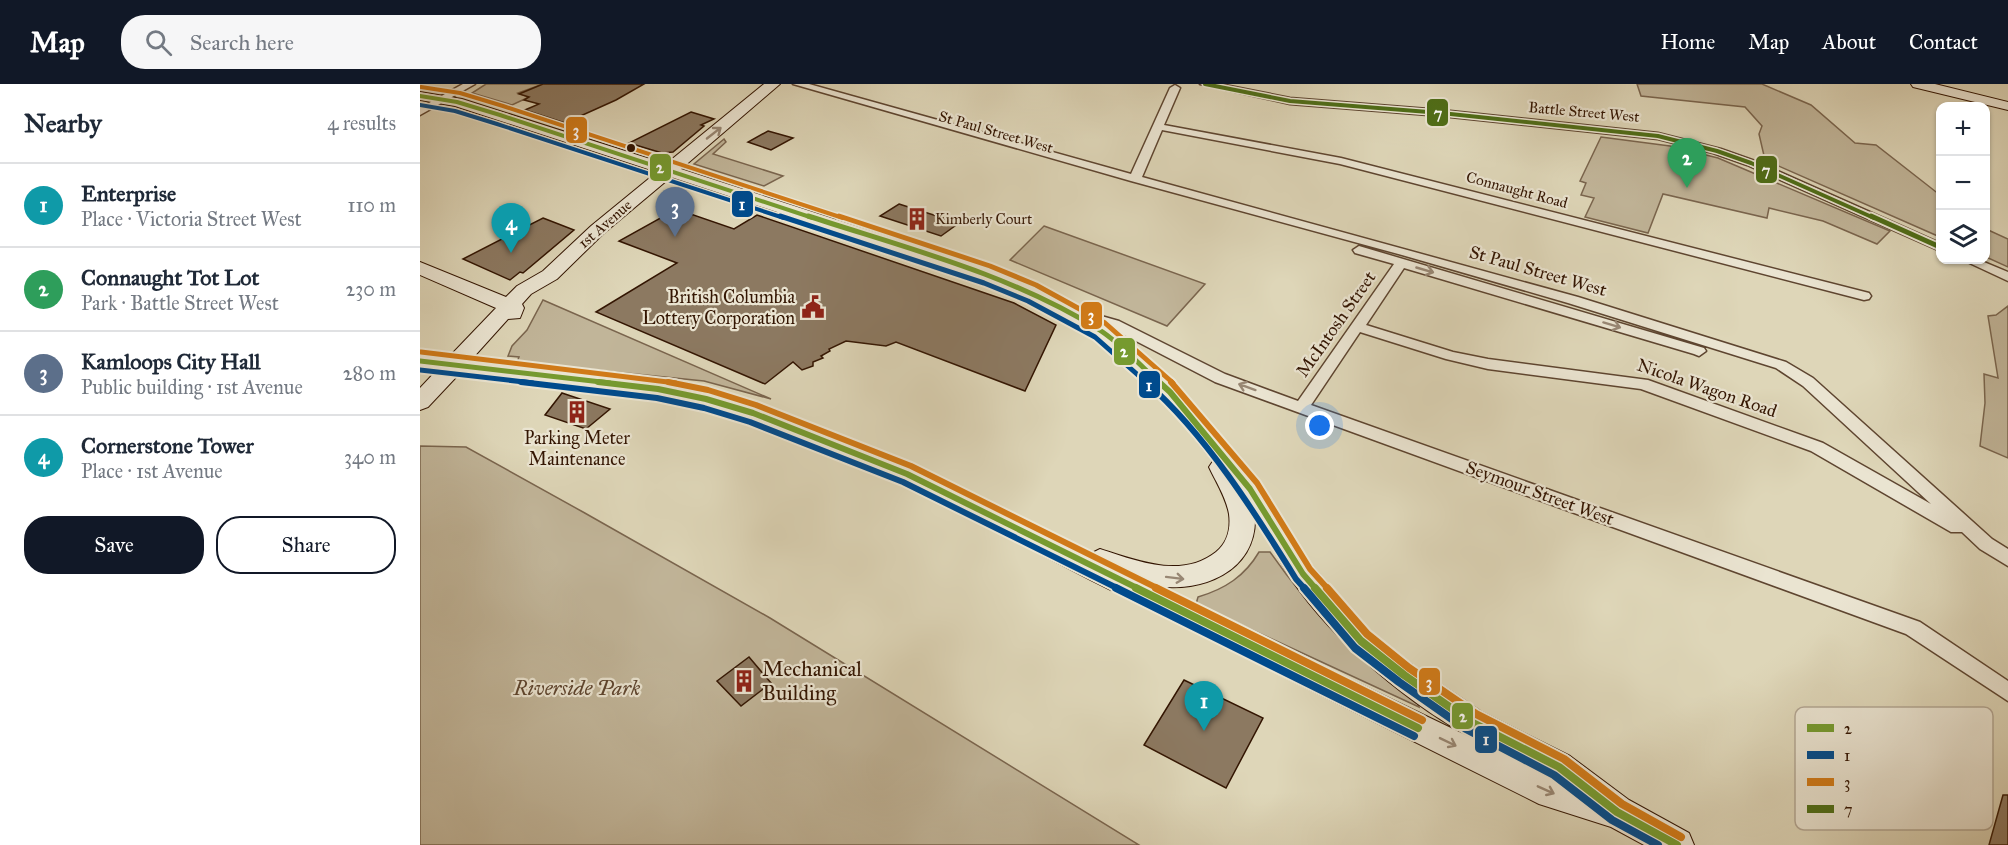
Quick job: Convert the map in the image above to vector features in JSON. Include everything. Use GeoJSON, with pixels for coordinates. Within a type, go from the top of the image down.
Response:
{"type":"FeatureCollection","features":[{"type":"Feature","properties":{"kind":"main road","name":"1st Avenue"},"geometry":{"type":"LineString","coordinates":[[463,366],[508,307],[524,290],[550,275],[597,230],[773,84]]}},
{"type":"Feature","properties":{"kind":"main road"},"geometry":{"type":"LineString","coordinates":[[1913,86],[2008,106]]}},
{"type":"Feature","properties":{"kind":"main road"},"geometry":{"type":"LineString","coordinates":[[1913,86],[1968,102]]}},
{"type":"Feature","properties":{"kind":"main road","name":"Seymour Street West"},"geometry":{"type":"LineString","coordinates":[[420,96],[444,99],[669,169],[987,275],[1032,292],[1100,330],[1170,392],[1208,437],[1250,489],[1285,549],[1303,574],[1361,641],[1404,675],[1471,722],[1559,767],[1617,812]]}},
{"type":"Feature","properties":{"kind":"main road"},"geometry":{"type":"LineString","coordinates":[[1990,108],[2008,112]]}},
{"type":"Feature","properties":{"kind":"main road"},"geometry":{"type":"LineString","coordinates":[[420,268],[514,308],[514,313],[499,329],[491,344]]}},
{"type":"Feature","properties":{"kind":"main road","name":"1st Avenue"},"geometry":{"type":"LineString","coordinates":[[420,402],[508,329],[539,295],[550,275]]}},
{"type":"Feature","properties":{"kind":"main road"},"geometry":{"type":"LineString","coordinates":[[420,361],[658,389],[716,402],[796,429],[907,474],[1550,793],[1617,812],[1677,845]]}},
{"type":"Feature","properties":{"kind":"main road"},"geometry":{"type":"LineString","coordinates":[[420,408],[453,387],[463,366]]}},
{"type":"Feature","properties":{"kind":"main road"},"geometry":{"type":"LineString","coordinates":[[1019,529],[1102,561],[1156,575],[1186,579],[1203,575],[1221,565],[1234,551],[1241,533],[1242,516],[1208,437]]}},
{"type":"Feature","properties":{"kind":"street"},"geometry":{"type":"LineString","coordinates":[[420,112],[470,84]]}},
{"type":"Feature","properties":{"kind":"street","name":"St Paul Street West"},"geometry":{"type":"LineString","coordinates":[[785,84],[795,92],[1138,190],[1174,197],[1203,198]]}},
{"type":"Feature","properties":{"kind":"street","name":"St Paul Street West"},"geometry":{"type":"LineString","coordinates":[[798,84],[1203,198],[1406,252],[1595,307],[1781,365],[1808,382],[1986,544],[2008,559]]}},
{"type":"Feature","properties":{"kind":"street","name":"Battle Street West"},"geometry":{"type":"LineString","coordinates":[[1205,84],[1269,98],[1630,132],[1677,141],[1717,151],[1751,163],[1936,245]]}},
{"type":"Feature","properties":{"kind":"street"},"geometry":{"type":"LineString","coordinates":[[1135,179],[1160,127],[1175,88]]}},
{"type":"Feature","properties":{"kind":"street","name":"Connaught Road"},"geometry":{"type":"LineString","coordinates":[[1160,127],[1341,161],[1864,296]]}},
{"type":"Feature","properties":{"kind":"street","name":"St Paul Street West"},"geometry":{"type":"LineString","coordinates":[[1251,210],[1288,229],[1808,382]]}},
{"type":"Feature","properties":{"kind":"street","name":"McIntosh Street"},"geometry":{"type":"LineString","coordinates":[[1302,407],[1401,263]]}},
{"type":"Feature","properties":{"kind":"street"},"geometry":{"type":"LineString","coordinates":[[1977,264],[2008,277]]}},
{"type":"Feature","properties":{"kind":"street","name":"Seymour Street West"},"geometry":{"type":"LineString","coordinates":[[1064,309],[1114,324],[1220,378],[1913,628],[2008,692]]}},
{"type":"Feature","properties":{"kind":"street","name":"Nicola Wagon Road"},"geometry":{"type":"LineString","coordinates":[[1358,327],[1450,356],[1488,364],[1643,384],[1817,447],[1986,544]]}},
{"type":"Feature","properties":{"kind":"green space"},"geometry":{"type":"Polygon","coordinates":[[[486,84],[543,84],[518,93],[529,97],[512,105],[472,93],[486,84]]]}},
{"type":"Feature","properties":{"kind":"green space"},"geometry":{"type":"Polygon","coordinates":[[[1637,84],[1762,84],[1811,105],[1855,143],[1876,145],[1936,192],[1936,235],[1765,160],[1759,134],[1762,126],[1745,107],[1641,96],[1637,84]]]}},
{"type":"Feature","properties":{"kind":"green space"},"geometry":{"type":"Polygon","coordinates":[[[1601,137],[1670,146],[1718,158],[1890,231],[1877,244],[1823,221],[1769,208],[1767,218],[1663,194],[1648,233],[1585,217],[1594,198],[1581,195],[1586,183],[1580,181],[1601,137]]]}},
{"type":"Feature","properties":{"kind":"green space"},"geometry":{"type":"Polygon","coordinates":[[[724,139],[726,142],[713,154],[783,176],[764,186],[694,164],[724,139]]]}},
{"type":"Feature","properties":{"kind":"green space"},"geometry":{"type":"Polygon","coordinates":[[[1044,226],[1205,284],[1167,326],[1010,260],[1044,226]]]}},
{"type":"Feature","properties":{"kind":"green space"},"geometry":{"type":"Polygon","coordinates":[[[1990,231],[2008,239],[2008,267],[1990,259],[1990,231]]]}},
{"type":"Feature","properties":{"kind":"green space"},"geometry":{"type":"Polygon","coordinates":[[[543,300],[771,399],[704,381],[517,362],[519,357],[508,356],[512,346],[527,330],[543,300]]]}},
{"type":"Feature","properties":{"kind":"green space"},"geometry":{"type":"Polygon","coordinates":[[[2008,306],[2008,458],[1980,446],[1985,403],[1984,374],[1998,378],[1988,316],[1996,315],[2008,306]]]}},
{"type":"Feature","properties":{"kind":"green space","name":"Riverside Park"},"geometry":{"type":"Polygon","coordinates":[[[420,446],[466,447],[770,618],[1139,845],[420,845],[420,446]]]}},
{"type":"Feature","properties":{"kind":"green space"},"geometry":{"type":"Polygon","coordinates":[[[1259,552],[1270,552],[1302,595],[1356,653],[1419,707],[1196,604],[1198,597],[1225,586],[1241,575],[1259,552]]]}},
{"type":"Feature","properties":{"kind":"building"},"geometry":{"type":"Polygon","coordinates":[[[543,84],[644,84],[616,100],[565,123],[525,110],[539,104],[524,100],[529,97],[519,94],[543,84]]]}},
{"type":"Feature","properties":{"kind":"building"},"geometry":{"type":"Polygon","coordinates":[[[691,112],[714,119],[701,125],[704,126],[673,152],[662,153],[629,143],[691,112]]]}},
{"type":"Feature","properties":{"kind":"building"},"geometry":{"type":"Polygon","coordinates":[[[768,131],[793,138],[771,150],[748,142],[768,131]]]}},
{"type":"Feature","properties":{"kind":"building","name":"Kimberly Court"},"geometry":{"type":"Polygon","coordinates":[[[899,204],[959,223],[941,236],[880,216],[899,204]]]}},
{"type":"Feature","properties":{"kind":"building","name":"British Columbia Lottery Corporation"},"geometry":{"type":"Polygon","coordinates":[[[673,211],[679,213],[682,211],[734,229],[757,215],[1014,303],[1056,325],[1025,391],[896,342],[886,346],[846,341],[829,349],[830,351],[821,356],[823,358],[813,362],[813,366],[802,370],[793,362],[765,384],[596,312],[677,263],[619,241],[673,211]]]}},
{"type":"Feature","properties":{"kind":"building"},"geometry":{"type":"Polygon","coordinates":[[[543,218],[574,230],[523,273],[520,272],[510,280],[463,259],[543,218]]]}},
{"type":"Feature","properties":{"kind":"building","name":"Parking Meter Maintenance"},"geometry":{"type":"Polygon","coordinates":[[[562,393],[610,409],[586,429],[545,415],[562,393]]]}},
{"type":"Feature","properties":{"kind":"building","name":"Mechanical Building"},"geometry":{"type":"Polygon","coordinates":[[[749,657],[771,683],[741,706],[717,681],[749,657]]]}},
{"type":"Feature","properties":{"kind":"building"},"geometry":{"type":"Polygon","coordinates":[[[1184,680],[1263,718],[1226,788],[1144,745],[1184,680]]]}},
{"type":"Feature","properties":{"kind":"building"},"geometry":{"type":"Polygon","coordinates":[[[2003,795],[2008,795],[2008,845],[1989,845],[2003,795]]]}},
{"type":"Feature","properties":{"kind":"transit line","name":"7"},"geometry":{"type":"LineString","coordinates":[[1205,84],[1290,101],[1441,113],[1658,136],[1717,151],[1751,163],[1936,245]]}},
{"type":"Feature","properties":{"kind":"transit line","name":"3"},"geometry":{"type":"LineString","coordinates":[[421,87],[460,93],[503,106],[990,266],[1036,285],[1105,323],[1176,386],[1257,483],[1310,569],[1367,634],[1409,668],[1476,714],[1564,759],[1622,804],[1681,837]]}},
{"type":"Feature","properties":{"kind":"transit line","name":"2"},"geometry":{"type":"LineString","coordinates":[[420,96],[457,102],[500,115],[987,275],[1032,293],[1100,330],[1170,392],[1250,489],[1303,574],[1361,641],[1404,675],[1471,722],[1559,767],[1617,812],[1677,845]]}},
{"type":"Feature","properties":{"kind":"transit line","name":"1"},"geometry":{"type":"LineString","coordinates":[[420,105],[455,111],[497,124],[984,283],[1028,301],[1095,337],[1164,398],[1243,494],[1296,579],[1355,648],[1466,729],[1554,775],[1612,820],[1658,845]]}},
{"type":"Feature","properties":{"kind":"transit line","name":"3"},"geometry":{"type":"LineString","coordinates":[[421,352],[659,380],[708,390],[756,405],[911,466],[1422,720]]}},
{"type":"Feature","properties":{"kind":"transit line","name":"2"},"geometry":{"type":"LineString","coordinates":[[420,361],[658,389],[706,399],[753,413],[907,474],[1418,728]]}},
{"type":"Feature","properties":{"kind":"transit line","name":"1"},"geometry":{"type":"LineString","coordinates":[[420,370],[657,398],[704,408],[750,422],[903,482],[1414,736]]}},
{"type":"Feature","properties":{"kind":"place","name":"Connaught Tot Lot"},"geometry":{"type":"Point","coordinates":[1687,188]}},
{"type":"Feature","properties":{"kind":"place","name":"Kimberly Court"},"geometry":{"type":"Point","coordinates":[917,219]}},
{"type":"Feature","properties":{"kind":"place","name":"Kamloops City Hall"},"geometry":{"type":"Point","coordinates":[675,237]}},
{"type":"Feature","properties":{"kind":"place","name":"Cornerstone Tower"},"geometry":{"type":"Point","coordinates":[511,253]}},
{"type":"Feature","properties":{"kind":"place","name":"British Columbia Lottery Corporation"},"geometry":{"type":"Point","coordinates":[813,307]}},
{"type":"Feature","properties":{"kind":"place","name":"Parking Meter Maintenance"},"geometry":{"type":"Point","coordinates":[577,412]}},
{"type":"Feature","properties":{"kind":"place","name":"Mechanical Building"},"geometry":{"type":"Point","coordinates":[744,681]}},
{"type":"Feature","properties":{"kind":"place","name":"Enterprise"},"geometry":{"type":"Point","coordinates":[1204,731]}}]}
